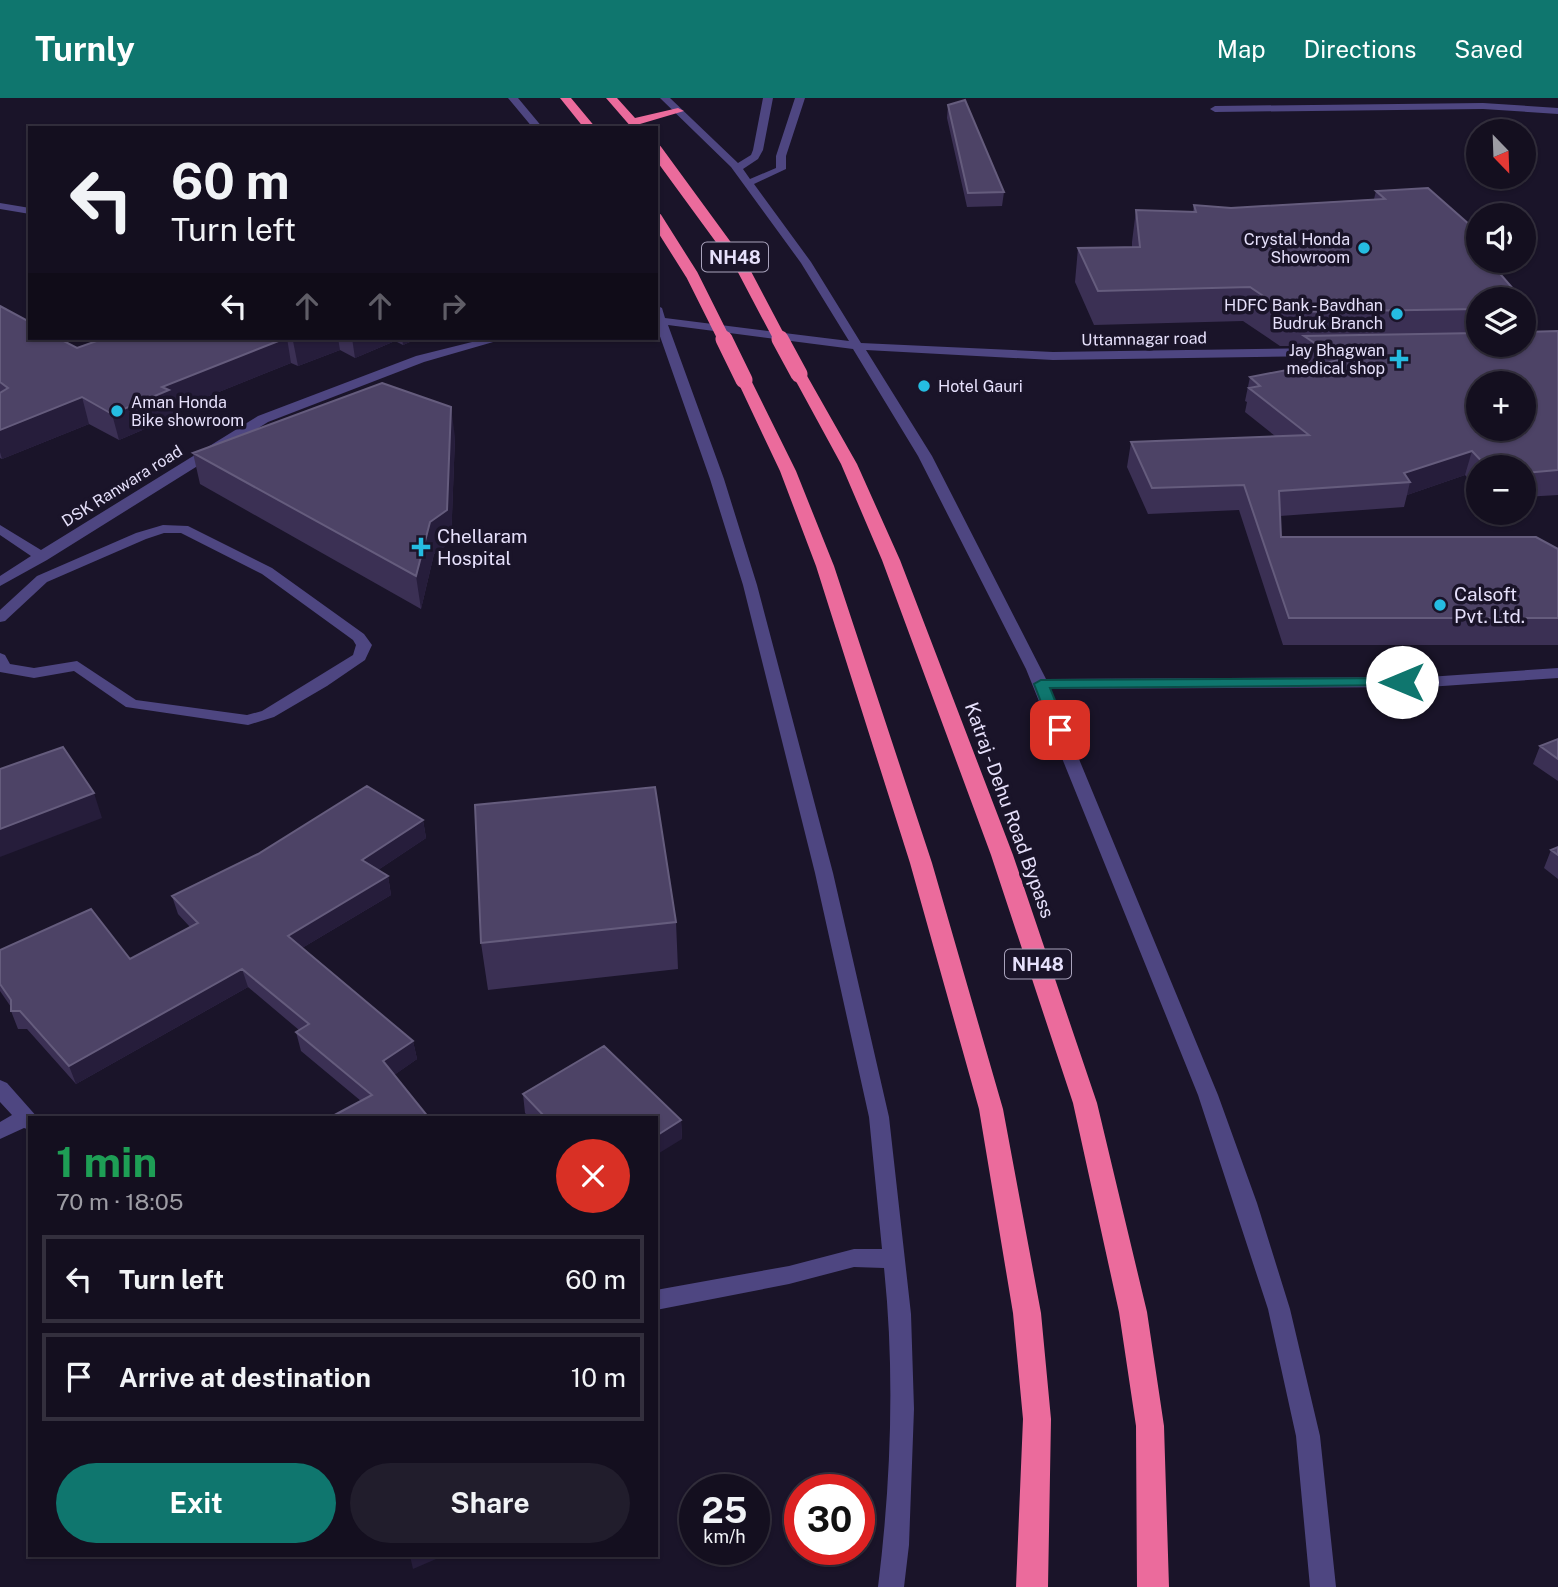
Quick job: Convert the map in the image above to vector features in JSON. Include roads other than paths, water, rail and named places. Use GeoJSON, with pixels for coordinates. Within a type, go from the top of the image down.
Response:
{"type":"FeatureCollection","features":[{"type":"Feature","properties":{"kind":"highway"},"geometry":{"type":"LineString","coordinates":[[565,98],[588,126]]}},
{"type":"Feature","properties":{"kind":"highway"},"geometry":{"type":"LineString","coordinates":[[611,98],[636,125],[678,111]]}},
{"type":"Feature","properties":{"kind":"highway","name":"Katraj - Dehu Road Bypass"},"geometry":{"type":"LineString","coordinates":[[658,153],[743,269],[849,464],[891,560],[1002,855],[1085,1103],[1133,1312],[1150,1426],[1153,1587]]}},
{"type":"Feature","properties":{"kind":"highway","name":"NH48"},"geometry":{"type":"LineString","coordinates":[[658,221],[692,275],[744,380],[788,471],[825,566],[921,863],[991,1109],[1027,1313],[1037,1419],[1032,1587]]}},
{"type":"Feature","properties":{"kind":"street"},"geometry":{"type":"LineString","coordinates":[[513,98],[536,126]]}},
{"type":"Feature","properties":{"kind":"street"},"geometry":{"type":"LineString","coordinates":[[665,98],[737,168],[806,262],[925,456],[977,552],[1041,684],[1208,1095],[1279,1309],[1308,1436],[1322,1587]]}},
{"type":"Feature","properties":{"kind":"street"},"geometry":{"type":"LineString","coordinates":[[737,168],[755,156],[762,140],[768,98]]}},
{"type":"Feature","properties":{"kind":"street"},"geometry":{"type":"LineString","coordinates":[[781,169],[781,156],[800,98]]}},
{"type":"Feature","properties":{"kind":"street"},"geometry":{"type":"LineString","coordinates":[[1215,109],[1470,106],[1558,111]]}},
{"type":"Feature","properties":{"kind":"street"},"geometry":{"type":"LineString","coordinates":[[755,156],[781,169]]}},
{"type":"Feature","properties":{"kind":"street"},"geometry":{"type":"LineString","coordinates":[[749,183],[781,169]]}},
{"type":"Feature","properties":{"kind":"street"},"geometry":{"type":"LineString","coordinates":[[0,206],[28,211]]}},
{"type":"Feature","properties":{"kind":"street"},"geometry":{"type":"LineString","coordinates":[[658,316],[747,573],[824,873],[879,1117],[895,1259],[902,1409],[896,1545],[891,1587]]}},
{"type":"Feature","properties":{"kind":"street","name":"Uttamnagar road"},"geometry":{"type":"LineString","coordinates":[[658,316],[857,346],[1053,356],[1332,352]]}},
{"type":"Feature","properties":{"kind":"street","name":"DSK Ranwara road"},"geometry":{"type":"LineString","coordinates":[[0,582],[263,419],[420,359],[493,340]]}},
{"type":"Feature","properties":{"kind":"street"},"geometry":{"type":"LineString","coordinates":[[0,529],[41,556]]}},
{"type":"Feature","properties":{"kind":"street"},"geometry":{"type":"LineString","coordinates":[[0,618],[42,579],[141,536],[163,529],[183,529],[267,571],[359,637],[364,645],[360,657],[321,684],[268,714],[248,720],[132,704],[77,666],[18,673],[4,668],[0,658]]}},
{"type":"Feature","properties":{"kind":"street"},"geometry":{"type":"LineString","coordinates":[[0,591],[19,600]]}},
{"type":"Feature","properties":{"kind":"street"},"geometry":{"type":"LineString","coordinates":[[1041,684],[1428,682],[1558,673]]}},
{"type":"Feature","properties":{"kind":"street"},"geometry":{"type":"LineString","coordinates":[[0,1088],[27,1120],[0,1131]]}},
{"type":"Feature","properties":{"kind":"street"},"geometry":{"type":"LineString","coordinates":[[659,1296],[789,1275],[854,1258],[895,1259]]}},
{"type":"Feature","properties":{"kind":"place","name":"Crystal Honda Showroom"},"geometry":{"type":"Point","coordinates":[1364,248]}},
{"type":"Feature","properties":{"kind":"place","name":"HDFC Bank - Bavdhan Budruk Branch"},"geometry":{"type":"Point","coordinates":[1397,314]}},
{"type":"Feature","properties":{"kind":"place","name":"Jay Bhagwan medical shop"},"geometry":{"type":"Point","coordinates":[1399,359]}},
{"type":"Feature","properties":{"kind":"place","name":"Hotel Gauri"},"geometry":{"type":"Point","coordinates":[924,386]}},
{"type":"Feature","properties":{"kind":"place","name":"Aman Honda Bike showroom"},"geometry":{"type":"Point","coordinates":[117,411]}},
{"type":"Feature","properties":{"kind":"place","name":"Chellaram Hospital"},"geometry":{"type":"Point","coordinates":[421,547]}},
{"type":"Feature","properties":{"kind":"place","name":"Calsoft Pvt. Ltd."},"geometry":{"type":"Point","coordinates":[1440,605]}}]}
